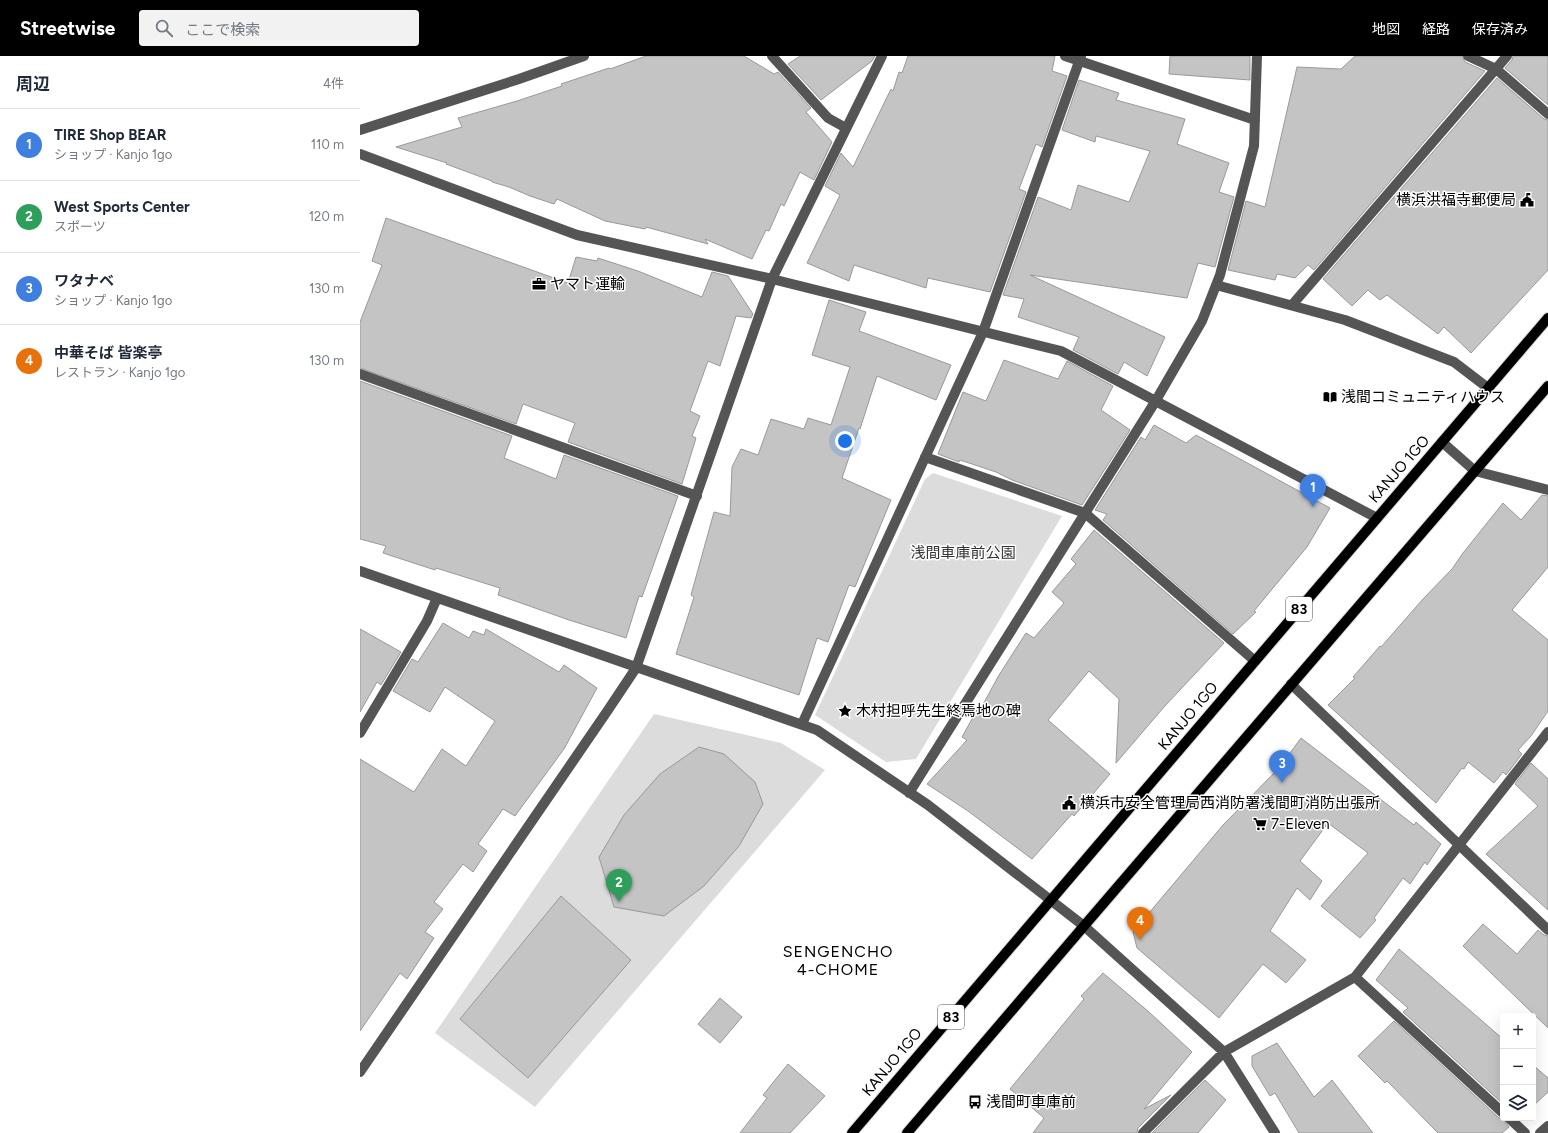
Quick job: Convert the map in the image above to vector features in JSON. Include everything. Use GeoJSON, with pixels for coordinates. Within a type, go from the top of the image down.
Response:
{"type":"FeatureCollection","features":[{"type":"Feature","properties":{"kind":"main road","name":"KANJO 1GO"},"geometry":{"type":"LineString","coordinates":[[852,1133],[1548,318]]}},
{"type":"Feature","properties":{"kind":"main road"},"geometry":{"type":"LineString","coordinates":[[907,1133],[1548,386]]}},
{"type":"Feature","properties":{"kind":"street"},"geometry":{"type":"LineString","coordinates":[[360,130],[519,79],[584,56]]}},
{"type":"Feature","properties":{"kind":"street"},"geometry":{"type":"LineString","coordinates":[[772,56],[828,118],[846,128]]}},
{"type":"Feature","properties":{"kind":"street"},"geometry":{"type":"LineString","coordinates":[[360,1072],[636,668],[772,279],[882,56]]}},
{"type":"Feature","properties":{"kind":"street"},"geometry":{"type":"LineString","coordinates":[[1065,56],[1080,59],[1255,120]]}},
{"type":"Feature","properties":{"kind":"street"},"geometry":{"type":"LineString","coordinates":[[909,793],[1155,402],[1202,321],[1220,275],[1254,146],[1257,56]]}},
{"type":"Feature","properties":{"kind":"street"},"geometry":{"type":"LineString","coordinates":[[1468,56],[1496,69],[1548,114]]}},
{"type":"Feature","properties":{"kind":"street"},"geometry":{"type":"LineString","coordinates":[[1292,306],[1507,56]]}},
{"type":"Feature","properties":{"kind":"street"},"geometry":{"type":"LineString","coordinates":[[802,724],[983,332],[1080,59]]}},
{"type":"Feature","properties":{"kind":"street"},"geometry":{"type":"LineString","coordinates":[[360,154],[577,235],[772,279],[1061,351],[1376,518]]}},
{"type":"Feature","properties":{"kind":"street"},"geometry":{"type":"LineString","coordinates":[[1216,285],[1345,320],[1454,362],[1488,388]]}},
{"type":"Feature","properties":{"kind":"street"},"geometry":{"type":"LineString","coordinates":[[360,374],[697,496]]}},
{"type":"Feature","properties":{"kind":"street"},"geometry":{"type":"LineString","coordinates":[[1442,442],[1475,471],[1548,490]]}},
{"type":"Feature","properties":{"kind":"street"},"geometry":{"type":"LineString","coordinates":[[925,457],[1085,513],[1255,661]]}},
{"type":"Feature","properties":{"kind":"street"},"geometry":{"type":"LineString","coordinates":[[360,571],[817,730],[928,805],[1084,926],[1224,1052],[1275,1133]]}},
{"type":"Feature","properties":{"kind":"street"},"geometry":{"type":"LineString","coordinates":[[360,733],[427,621],[437,598]]}},
{"type":"Feature","properties":{"kind":"street"},"geometry":{"type":"LineString","coordinates":[[1291,684],[1548,930]]}},
{"type":"Feature","properties":{"kind":"street"},"geometry":{"type":"LineString","coordinates":[[1143,1133],[1224,1052],[1355,977],[1548,732]]}},
{"type":"Feature","properties":{"kind":"street"},"geometry":{"type":"LineString","coordinates":[[1355,977],[1500,1110]]}},
{"type":"Feature","properties":{"kind":"street"},"geometry":{"type":"LineString","coordinates":[[1512,1121],[1525,1133]]}},
{"type":"Feature","properties":{"kind":"street"},"geometry":{"type":"LineString","coordinates":[[1540,1133],[1548,1126]]}},
{"type":"Feature","properties":{"kind":"green space","name":"浅間車庫前公園"},"geometry":{"type":"Polygon","coordinates":[[[933,473],[1062,516],[916,759],[886,762],[815,715],[925,479],[933,473]]]}},
{"type":"Feature","properties":{"kind":"green space"},"geometry":{"type":"Polygon","coordinates":[[[654,714],[781,743],[825,770],[535,1107],[435,1033],[654,714]]]}},
{"type":"Feature","properties":{"kind":"building"},"geometry":{"type":"Polygon","coordinates":[[[646,56],[744,56],[774,74],[778,72],[811,108],[806,112],[832,142],[814,180],[800,172],[784,206],[781,204],[769,231],[766,230],[752,259],[705,239],[708,244],[646,227],[645,229],[605,221],[557,199],[554,204],[492,182],[446,164],[447,163],[396,147],[462,127],[458,118],[517,101],[562,86],[561,84],[646,56]]]}},
{"type":"Feature","properties":{"kind":"building"},"geometry":{"type":"Polygon","coordinates":[[[800,56],[875,56],[872,61],[821,100],[788,64],[800,56]]]}},
{"type":"Feature","properties":{"kind":"building"},"geometry":{"type":"Polygon","coordinates":[[[908,56],[1055,56],[1052,71],[1067,76],[1042,147],[1036,144],[1019,189],[1026,192],[990,292],[928,278],[926,288],[854,265],[849,281],[807,263],[840,195],[825,186],[841,153],[853,167],[891,89],[893,91],[899,72],[902,73],[908,56]]]}},
{"type":"Feature","properties":{"kind":"building"},"geometry":{"type":"Polygon","coordinates":[[[1170,56],[1250,56],[1250,80],[1169,74],[1170,56]]]}},
{"type":"Feature","properties":{"kind":"building"},"geometry":{"type":"Polygon","coordinates":[[[1355,56],[1462,56],[1465,62],[1485,71],[1314,270],[1308,265],[1295,278],[1277,274],[1275,280],[1228,270],[1246,201],[1265,207],[1297,67],[1341,69],[1355,56]]]}},
{"type":"Feature","properties":{"kind":"building"},"geometry":{"type":"Polygon","coordinates":[[[1513,56],[1548,56],[1548,105],[1505,68],[1512,60],[1513,56]]]}},
{"type":"Feature","properties":{"kind":"building"},"geometry":{"type":"Polygon","coordinates":[[[1497,78],[1544,119],[1548,120],[1548,270],[1471,353],[1444,327],[1438,334],[1387,295],[1380,300],[1368,290],[1352,306],[1323,279],[1497,78]]]}},
{"type":"Feature","properties":{"kind":"building"},"geometry":{"type":"Polygon","coordinates":[[[1079,80],[1119,93],[1116,100],[1185,119],[1177,144],[1229,163],[1219,192],[1234,197],[1215,267],[1198,263],[1187,298],[1030,275],[1165,337],[1147,376],[1124,362],[1118,374],[1073,350],[1079,337],[1018,317],[1024,299],[1003,295],[1038,197],[1071,210],[1078,185],[1129,202],[1150,151],[1096,136],[1095,142],[1062,130],[1079,80]]]}},
{"type":"Feature","properties":{"kind":"building"},"geometry":{"type":"Polygon","coordinates":[[[386,218],[568,283],[576,257],[597,261],[598,258],[638,271],[702,297],[712,272],[728,276],[753,314],[751,318],[736,316],[720,366],[708,361],[690,411],[700,416],[692,436],[696,438],[682,484],[568,442],[575,423],[523,404],[516,424],[360,368],[360,322],[382,265],[372,261],[386,218]]]}},
{"type":"Feature","properties":{"kind":"building"},"geometry":{"type":"Polygon","coordinates":[[[829,300],[866,312],[859,331],[951,365],[936,400],[877,376],[842,478],[891,500],[855,587],[849,585],[828,642],[817,638],[799,695],[676,654],[694,597],[691,595],[714,512],[730,516],[732,467],[741,449],[758,455],[771,419],[804,429],[808,418],[831,425],[850,367],[812,355],[829,300]]]}},
{"type":"Feature","properties":{"kind":"building"},"geometry":{"type":"Polygon","coordinates":[[[1004,360],[1058,379],[1067,361],[1113,386],[1101,410],[1130,430],[1082,505],[1012,480],[996,472],[960,460],[959,462],[938,454],[963,392],[986,401],[1004,360]]]}},
{"type":"Feature","properties":{"kind":"building"},"geometry":{"type":"Polygon","coordinates":[[[360,381],[512,436],[504,458],[556,479],[564,455],[678,496],[642,597],[639,596],[626,638],[498,595],[500,588],[436,568],[435,570],[383,553],[386,546],[360,539],[360,381]]]}},
{"type":"Feature","properties":{"kind":"building"},"geometry":{"type":"Polygon","coordinates":[[[1154,425],[1186,443],[1196,435],[1330,508],[1307,547],[1254,611],[1256,612],[1233,634],[1103,520],[1107,514],[1095,510],[1141,437],[1145,440],[1154,425]]]}},
{"type":"Feature","properties":{"kind":"building"},"geometry":{"type":"Polygon","coordinates":[[[1542,495],[1548,496],[1548,567],[1512,610],[1548,640],[1548,711],[1531,736],[1518,750],[1522,754],[1506,775],[1503,772],[1494,783],[1468,762],[1436,803],[1328,705],[1355,678],[1353,677],[1380,646],[1381,647],[1423,599],[1452,569],[1503,503],[1521,520],[1542,495]]]}},
{"type":"Feature","properties":{"kind":"building"},"geometry":{"type":"Polygon","coordinates":[[[1094,530],[1224,643],[1164,707],[1116,763],[1119,699],[1089,671],[1048,720],[1110,774],[1074,816],[1072,814],[1032,859],[968,811],[927,784],[967,740],[962,737],[978,708],[980,710],[999,675],[1026,633],[1034,638],[1064,603],[1052,592],[1076,564],[1071,559],[1094,530]]]}},
{"type":"Feature","properties":{"kind":"building"},"geometry":{"type":"Polygon","coordinates":[[[443,623],[469,638],[473,631],[484,635],[486,629],[559,672],[564,665],[597,688],[564,749],[515,816],[503,809],[478,844],[487,851],[473,872],[463,864],[434,902],[443,909],[425,932],[434,938],[407,979],[400,973],[360,1031],[360,759],[414,792],[442,749],[466,766],[495,721],[445,687],[430,712],[393,691],[412,659],[418,662],[443,623]]]}},
{"type":"Feature","properties":{"kind":"building"},"geometry":{"type":"Polygon","coordinates":[[[360,629],[401,652],[381,685],[377,682],[360,712],[360,629]]]}},
{"type":"Feature","properties":{"kind":"building"},"geometry":{"type":"Polygon","coordinates":[[[1301,738],[1414,825],[1416,822],[1441,844],[1427,865],[1425,862],[1410,884],[1403,878],[1374,918],[1376,920],[1360,938],[1321,906],[1368,853],[1328,823],[1300,861],[1322,881],[1310,900],[1297,888],[1270,931],[1306,960],[1286,983],[1263,964],[1219,1018],[1137,948],[1133,932],[1223,825],[1279,768],[1301,738]]]}},
{"type":"Feature","properties":{"kind":"building"},"geometry":{"type":"Polygon","coordinates":[[[699,747],[724,754],[755,782],[763,804],[739,846],[704,886],[664,916],[614,907],[599,857],[624,815],[660,774],[699,747]]]}},
{"type":"Feature","properties":{"kind":"building"},"geometry":{"type":"Polygon","coordinates":[[[1531,763],[1548,779],[1548,910],[1486,854],[1538,806],[1515,784],[1531,763]]]}},
{"type":"Feature","properties":{"kind":"building"},"geometry":{"type":"Polygon","coordinates":[[[561,896],[631,960],[528,1078],[460,1019],[561,896]]]}},
{"type":"Feature","properties":{"kind":"building"},"geometry":{"type":"Polygon","coordinates":[[[1483,924],[1517,954],[1538,930],[1544,935],[1548,936],[1548,1028],[1536,1016],[1536,1013],[1532,1013],[1463,946],[1483,924]]]}},
{"type":"Feature","properties":{"kind":"building"},"geometry":{"type":"Polygon","coordinates":[[[1399,949],[1500,1036],[1500,1101],[1403,1012],[1408,1008],[1376,980],[1399,949]]]}},
{"type":"Feature","properties":{"kind":"building"},"geometry":{"type":"Polygon","coordinates":[[[1103,973],[1149,1012],[1192,1052],[1144,1109],[1171,1095],[1138,1128],[1137,1133],[1033,1133],[1044,1118],[1010,1089],[1084,999],[1081,996],[1103,973]]]}},
{"type":"Feature","properties":{"kind":"building"},"geometry":{"type":"Polygon","coordinates":[[[720,998],[742,1017],[720,1043],[698,1024],[720,998]]]}},
{"type":"Feature","properties":{"kind":"building"},"geometry":{"type":"Polygon","coordinates":[[[1394,1021],[1500,1118],[1500,1121],[1504,1121],[1509,1127],[1502,1133],[1438,1133],[1387,1081],[1385,1083],[1358,1056],[1394,1021]]]}},
{"type":"Feature","properties":{"kind":"building"},"geometry":{"type":"Polygon","coordinates":[[[1277,1043],[1314,1097],[1332,1080],[1373,1133],[1299,1133],[1275,1093],[1270,1096],[1252,1066],[1252,1056],[1277,1043]]]}},
{"type":"Feature","properties":{"kind":"building"},"geometry":{"type":"Polygon","coordinates":[[[788,1064],[825,1096],[790,1133],[740,1133],[767,1098],[763,1095],[788,1064]]]}},
{"type":"Feature","properties":{"kind":"building"},"geometry":{"type":"Polygon","coordinates":[[[1536,1068],[1548,1078],[1548,1092],[1536,1103],[1536,1068]]]}},
{"type":"Feature","properties":{"kind":"building"},"geometry":{"type":"Polygon","coordinates":[[[1205,1080],[1226,1100],[1198,1133],[1152,1133],[1205,1080]]]}},
{"type":"Feature","properties":{"kind":"place","name":"横浜洪福寺郵便局"},"geometry":{"type":"Point","coordinates":[1527,200]}},
{"type":"Feature","properties":{"kind":"place","name":"ヤマト運輸"},"geometry":{"type":"Point","coordinates":[539,284]}},
{"type":"Feature","properties":{"kind":"place","name":"浅間コミュニティハウス"},"geometry":{"type":"Point","coordinates":[1330,397]}},
{"type":"Feature","properties":{"kind":"place","name":"TIRE Shop BEAR"},"geometry":{"type":"Point","coordinates":[1313,507]}},
{"type":"Feature","properties":{"kind":"place","name":"木村担呼先生終焉地の碑"},"geometry":{"type":"Point","coordinates":[845,711]}},
{"type":"Feature","properties":{"kind":"place","name":"ワタナベ"},"geometry":{"type":"Point","coordinates":[1282,783]}},
{"type":"Feature","properties":{"kind":"place","name":"横浜市安全管理局西消防署浅間町消防出張所"},"geometry":{"type":"Point","coordinates":[1069,803]}},
{"type":"Feature","properties":{"kind":"place","name":"7-Eleven"},"geometry":{"type":"Point","coordinates":[1260,824]}},
{"type":"Feature","properties":{"kind":"place","name":"West Sports Center"},"geometry":{"type":"Point","coordinates":[619,902]}},
{"type":"Feature","properties":{"kind":"place","name":"中華そば 皆楽亭"},"geometry":{"type":"Point","coordinates":[1140,940]}},
{"type":"Feature","properties":{"kind":"place","name":"浅間町車庫前"},"geometry":{"type":"Point","coordinates":[975,1102]}},
{"type":"Feature","properties":{"kind":"district","name":"SENGENCHO 4-CHOME"},"geometry":{"type":"Point","coordinates":[838,960]}}]}
